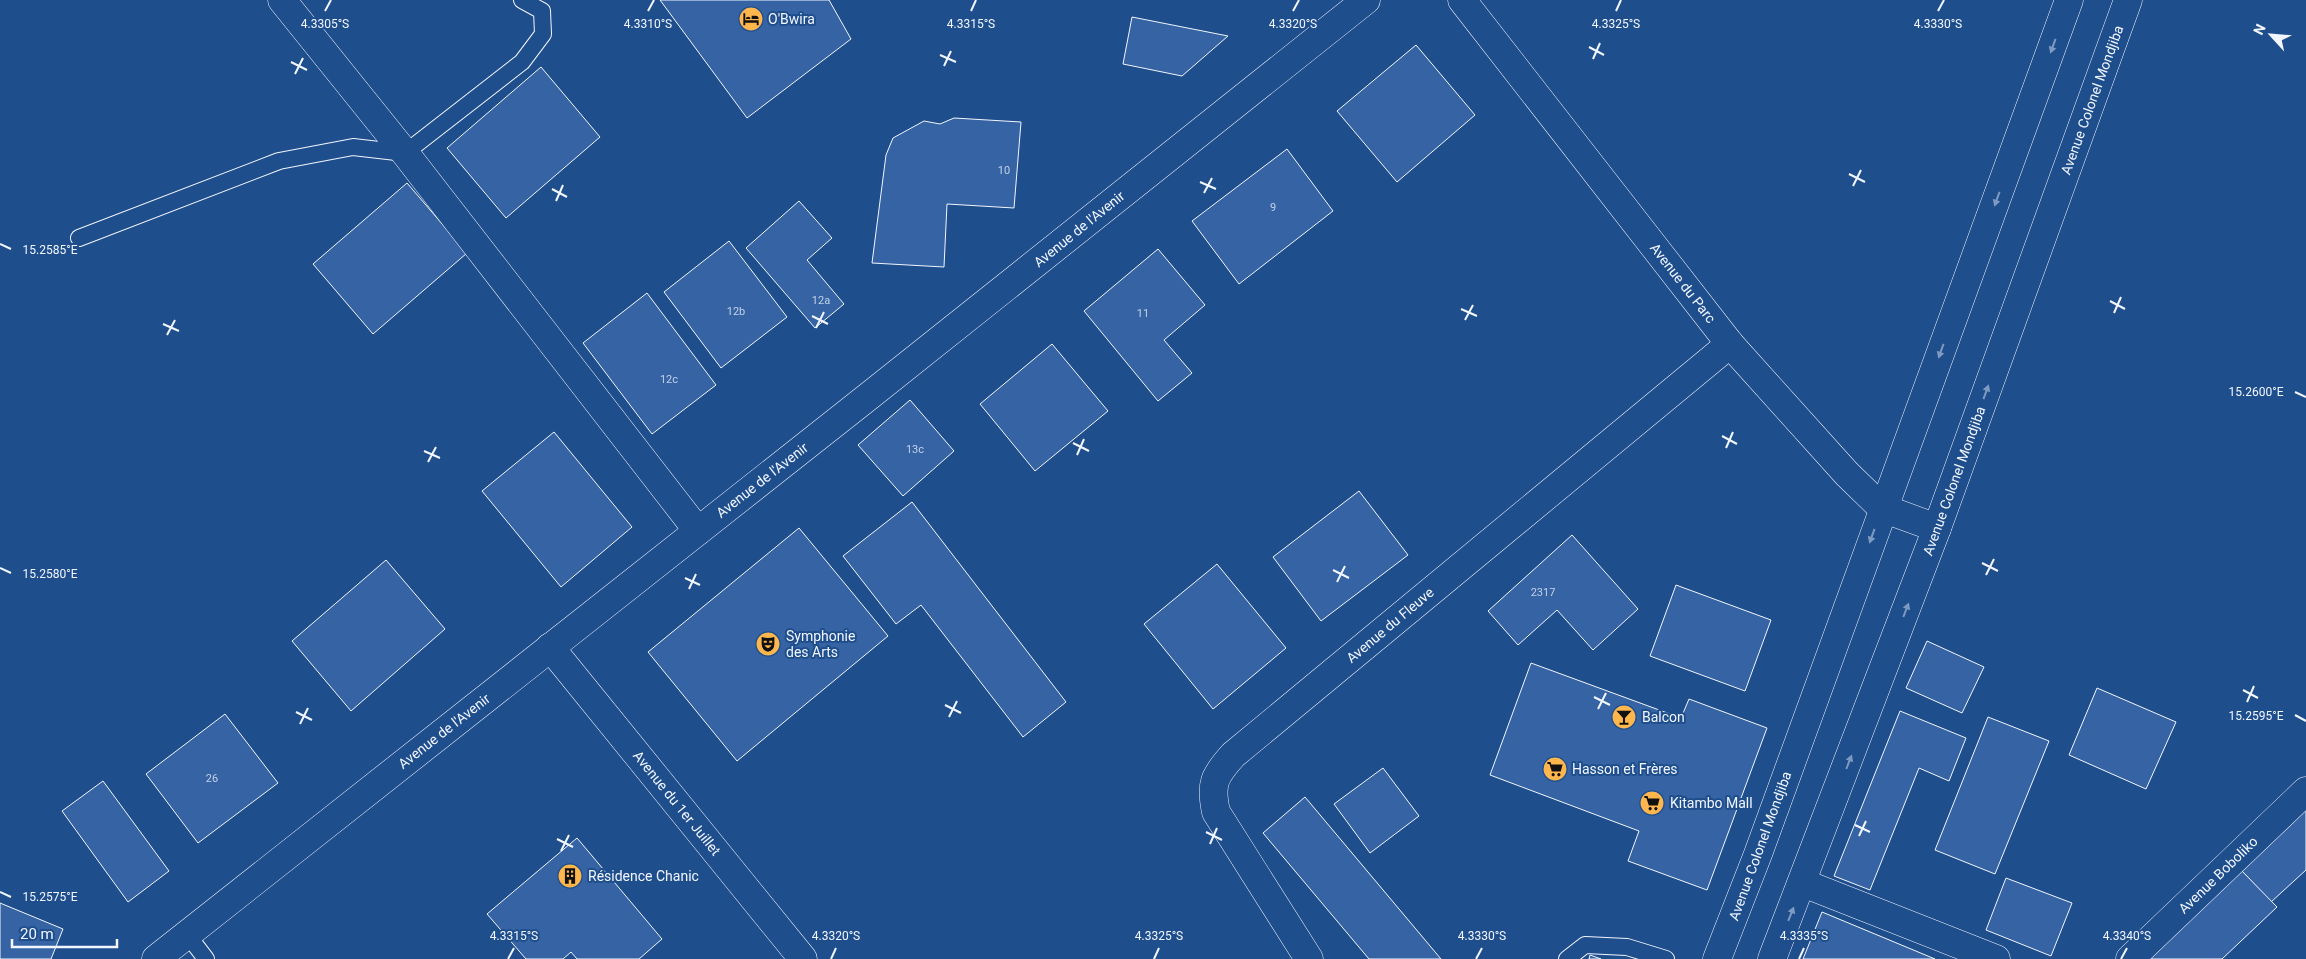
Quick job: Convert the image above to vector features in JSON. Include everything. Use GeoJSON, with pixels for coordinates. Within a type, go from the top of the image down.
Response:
{"type":"FeatureCollection","features":[{"type":"Feature","properties":{"kind":"street"},"geometry":{"type":"LineString","coordinates":[[282,0],[405,153],[698,531]]}},
{"type":"Feature","properties":{"kind":"street","name":"Avenue de l'Avenir"},"geometry":{"type":"LineString","coordinates":[[156,959],[1366,0]]}},
{"type":"Feature","properties":{"kind":"street","name":"Avenue du Parc"},"geometry":{"type":"LineString","coordinates":[[1462,0],[1730,344],[1847,474],[1882,508],[1937,528]]}},
{"type":"Feature","properties":{"kind":"street","name":"Avenue Colonel Mondjiba"},"geometry":{"type":"LineString","coordinates":[[1717,959],[1758,854],[1882,508],[2069,0]]}},
{"type":"Feature","properties":{"kind":"street","name":"Avenue Colonel Mondjiba"},"geometry":{"type":"LineString","coordinates":[[1772,959],[1803,884],[1937,528],[2128,0]]}},
{"type":"Feature","properties":{"kind":"street","name":"Avenue du Fleuve"},"geometry":{"type":"LineString","coordinates":[[1309,959],[1216,812],[1212,790],[1218,772],[1248,742],[1730,344]]}},
{"type":"Feature","properties":{"kind":"street","name":"Avenue du 1er Juillet"},"geometry":{"type":"LineString","coordinates":[[550,647],[803,959]]}},
{"type":"Feature","properties":{"kind":"street","name":"Avenue Boboliko"},"geometry":{"type":"LineString","coordinates":[[2130,959],[2306,791]]}},
{"type":"Feature","properties":{"kind":"street"},"geometry":{"type":"LineString","coordinates":[[1803,884],[1996,959]]}},
{"type":"Feature","properties":{"kind":"lane"},"geometry":{"type":"LineString","coordinates":[[79,238],[279,161],[353,147],[405,153],[522,62],[543,34],[542,11],[522,0]]}},
{"type":"Feature","properties":{"kind":"lane"},"geometry":{"type":"LineString","coordinates":[[187,934],[206,959]]}},
{"type":"Feature","properties":{"kind":"lane"},"geometry":{"type":"LineString","coordinates":[[1566,959],[1586,945],[1627,947],[1666,959]]}},
{"type":"Feature","properties":{"kind":"building"},"geometry":{"type":"Polygon","coordinates":[[[660,0],[829,0],[851,39],[747,118],[660,0]]]}},
{"type":"Feature","properties":{"kind":"building"},"geometry":{"type":"Polygon","coordinates":[[[1132,17],[1228,36],[1182,76],[1123,64],[1132,17]]]}},
{"type":"Feature","properties":{"kind":"building"},"geometry":{"type":"Polygon","coordinates":[[[1416,45],[1475,115],[1397,182],[1337,111],[1416,45]]]}},
{"type":"Feature","properties":{"kind":"building"},"geometry":{"type":"Polygon","coordinates":[[[541,67],[600,137],[506,218],[447,148],[541,67]]]}},
{"type":"Feature","properties":{"kind":"building"},"geometry":{"type":"Polygon","coordinates":[[[954,118],[1021,122],[1014,208],[947,204],[944,267],[872,263],[886,155],[893,138],[924,121],[940,124],[954,118]]]}},
{"type":"Feature","properties":{"kind":"building"},"geometry":{"type":"Polygon","coordinates":[[[1287,149],[1333,211],[1239,284],[1192,221],[1287,149]]]}},
{"type":"Feature","properties":{"kind":"building"},"geometry":{"type":"Polygon","coordinates":[[[407,183],[467,253],[373,334],[313,264],[407,183]]]}},
{"type":"Feature","properties":{"kind":"building"},"geometry":{"type":"Polygon","coordinates":[[[799,201],[832,238],[807,260],[844,304],[815,328],[746,248],[799,201]]]}},
{"type":"Feature","properties":{"kind":"building"},"geometry":{"type":"Polygon","coordinates":[[[729,241],[787,317],[721,368],[664,292],[729,241]]]}},
{"type":"Feature","properties":{"kind":"building"},"geometry":{"type":"Polygon","coordinates":[[[1158,249],[1205,305],[1164,340],[1192,373],[1158,401],[1084,311],[1158,249]]]}},
{"type":"Feature","properties":{"kind":"building"},"geometry":{"type":"Polygon","coordinates":[[[647,293],[716,385],[652,434],[583,343],[647,293]]]}},
{"type":"Feature","properties":{"kind":"building"},"geometry":{"type":"Polygon","coordinates":[[[1052,344],[1108,411],[1035,471],[980,404],[1052,344]]]}},
{"type":"Feature","properties":{"kind":"building"},"geometry":{"type":"Polygon","coordinates":[[[910,400],[954,451],[903,496],[858,445],[910,400]]]}},
{"type":"Feature","properties":{"kind":"building"},"geometry":{"type":"Polygon","coordinates":[[[554,432],[632,527],[561,587],[482,491],[554,432]]]}},
{"type":"Feature","properties":{"kind":"building"},"geometry":{"type":"Polygon","coordinates":[[[1359,491],[1408,555],[1321,621],[1273,557],[1359,491]]]}},
{"type":"Feature","properties":{"kind":"building"},"geometry":{"type":"Polygon","coordinates":[[[912,502],[1066,702],[1023,737],[921,605],[896,624],[843,556],[912,502]]]}},
{"type":"Feature","properties":{"kind":"building","name":"Symphonie des Arts"},"geometry":{"type":"Polygon","coordinates":[[[799,528],[888,636],[737,761],[648,652],[799,528]]]}},
{"type":"Feature","properties":{"kind":"building"},"geometry":{"type":"Polygon","coordinates":[[[1572,535],[1638,609],[1593,650],[1557,610],[1518,645],[1488,611],[1572,535]]]}},
{"type":"Feature","properties":{"kind":"building"},"geometry":{"type":"Polygon","coordinates":[[[386,560],[445,629],[351,711],[292,641],[386,560]]]}},
{"type":"Feature","properties":{"kind":"building"},"geometry":{"type":"Polygon","coordinates":[[[1217,564],[1286,648],[1213,709],[1144,624],[1217,564]]]}},
{"type":"Feature","properties":{"kind":"building"},"geometry":{"type":"Polygon","coordinates":[[[1676,585],[1771,620],[1745,691],[1650,656],[1676,585]]]}},
{"type":"Feature","properties":{"kind":"building"},"geometry":{"type":"Polygon","coordinates":[[[1927,641],[1984,667],[1962,713],[1906,688],[1927,641]]]}},
{"type":"Feature","properties":{"kind":"building","name":"Kitambo Mall"},"geometry":{"type":"Polygon","coordinates":[[[1531,663],[1681,718],[1689,699],[1767,728],[1707,890],[1628,861],[1639,831],[1490,775],[1531,663]]]}},
{"type":"Feature","properties":{"kind":"building"},"geometry":{"type":"Polygon","coordinates":[[[2097,688],[2176,722],[2146,789],[2069,755],[2097,688]]]}},
{"type":"Feature","properties":{"kind":"building"},"geometry":{"type":"Polygon","coordinates":[[[1900,711],[1966,738],[1949,781],[1919,768],[1870,890],[1834,876],[1900,711]]]}},
{"type":"Feature","properties":{"kind":"building"},"geometry":{"type":"Polygon","coordinates":[[[225,714],[278,783],[198,843],[146,774],[225,714]]]}},
{"type":"Feature","properties":{"kind":"building"},"geometry":{"type":"Polygon","coordinates":[[[1988,717],[2049,741],[1995,874],[1935,850],[1988,717]]]}},
{"type":"Feature","properties":{"kind":"building"},"geometry":{"type":"Polygon","coordinates":[[[1383,768],[1419,816],[1370,853],[1334,804],[1383,768]]]}},
{"type":"Feature","properties":{"kind":"building"},"geometry":{"type":"Polygon","coordinates":[[[103,781],[169,871],[128,902],[62,811],[103,781]]]}},
{"type":"Feature","properties":{"kind":"building"},"geometry":{"type":"Polygon","coordinates":[[[1305,797],[1441,959],[1369,959],[1263,833],[1305,797]]]}},
{"type":"Feature","properties":{"kind":"building"},"geometry":{"type":"Polygon","coordinates":[[[2306,805],[2306,870],[2271,902],[2239,868],[2306,805]]]}},
{"type":"Feature","properties":{"kind":"building","name":"Résidence Chanic"},"geometry":{"type":"Polygon","coordinates":[[[577,838],[662,939],[639,959],[577,959],[571,952],[563,959],[526,959],[487,914],[577,838]]]}},
{"type":"Feature","properties":{"kind":"building"},"geometry":{"type":"Polygon","coordinates":[[[2239,868],[2277,907],[2222,959],[2151,959],[2147,955],[2239,868]]]}},
{"type":"Feature","properties":{"kind":"building"},"geometry":{"type":"Polygon","coordinates":[[[2006,878],[2072,903],[2051,956],[1986,930],[2006,878]]]}},
{"type":"Feature","properties":{"kind":"building"},"geometry":{"type":"Polygon","coordinates":[[[0,903],[63,929],[51,959],[0,959],[0,903]]]}},
{"type":"Feature","properties":{"kind":"building"},"geometry":{"type":"Polygon","coordinates":[[[1822,912],[1935,959],[1803,959],[1822,912]]]}},
{"type":"Feature","properties":{"kind":"building"},"geometry":{"type":"Polygon","coordinates":[[[1590,955],[1601,959],[1589,959],[1590,955]]]}},
{"type":"Feature","properties":{"kind":"place","name":"O'Bwira"},"geometry":{"type":"Point","coordinates":[751,19]}},
{"type":"Feature","properties":{"kind":"place","name":"Symphonie des Arts"},"geometry":{"type":"Point","coordinates":[768,644]}},
{"type":"Feature","properties":{"kind":"place","name":"Balcon"},"geometry":{"type":"Point","coordinates":[1624,717]}},
{"type":"Feature","properties":{"kind":"place","name":"Hasson et Frères"},"geometry":{"type":"Point","coordinates":[1555,769]}},
{"type":"Feature","properties":{"kind":"place","name":"Kitambo Mall"},"geometry":{"type":"Point","coordinates":[1652,803]}},
{"type":"Feature","properties":{"kind":"place","name":"Résidence Chanic"},"geometry":{"type":"Point","coordinates":[570,876]}}]}
